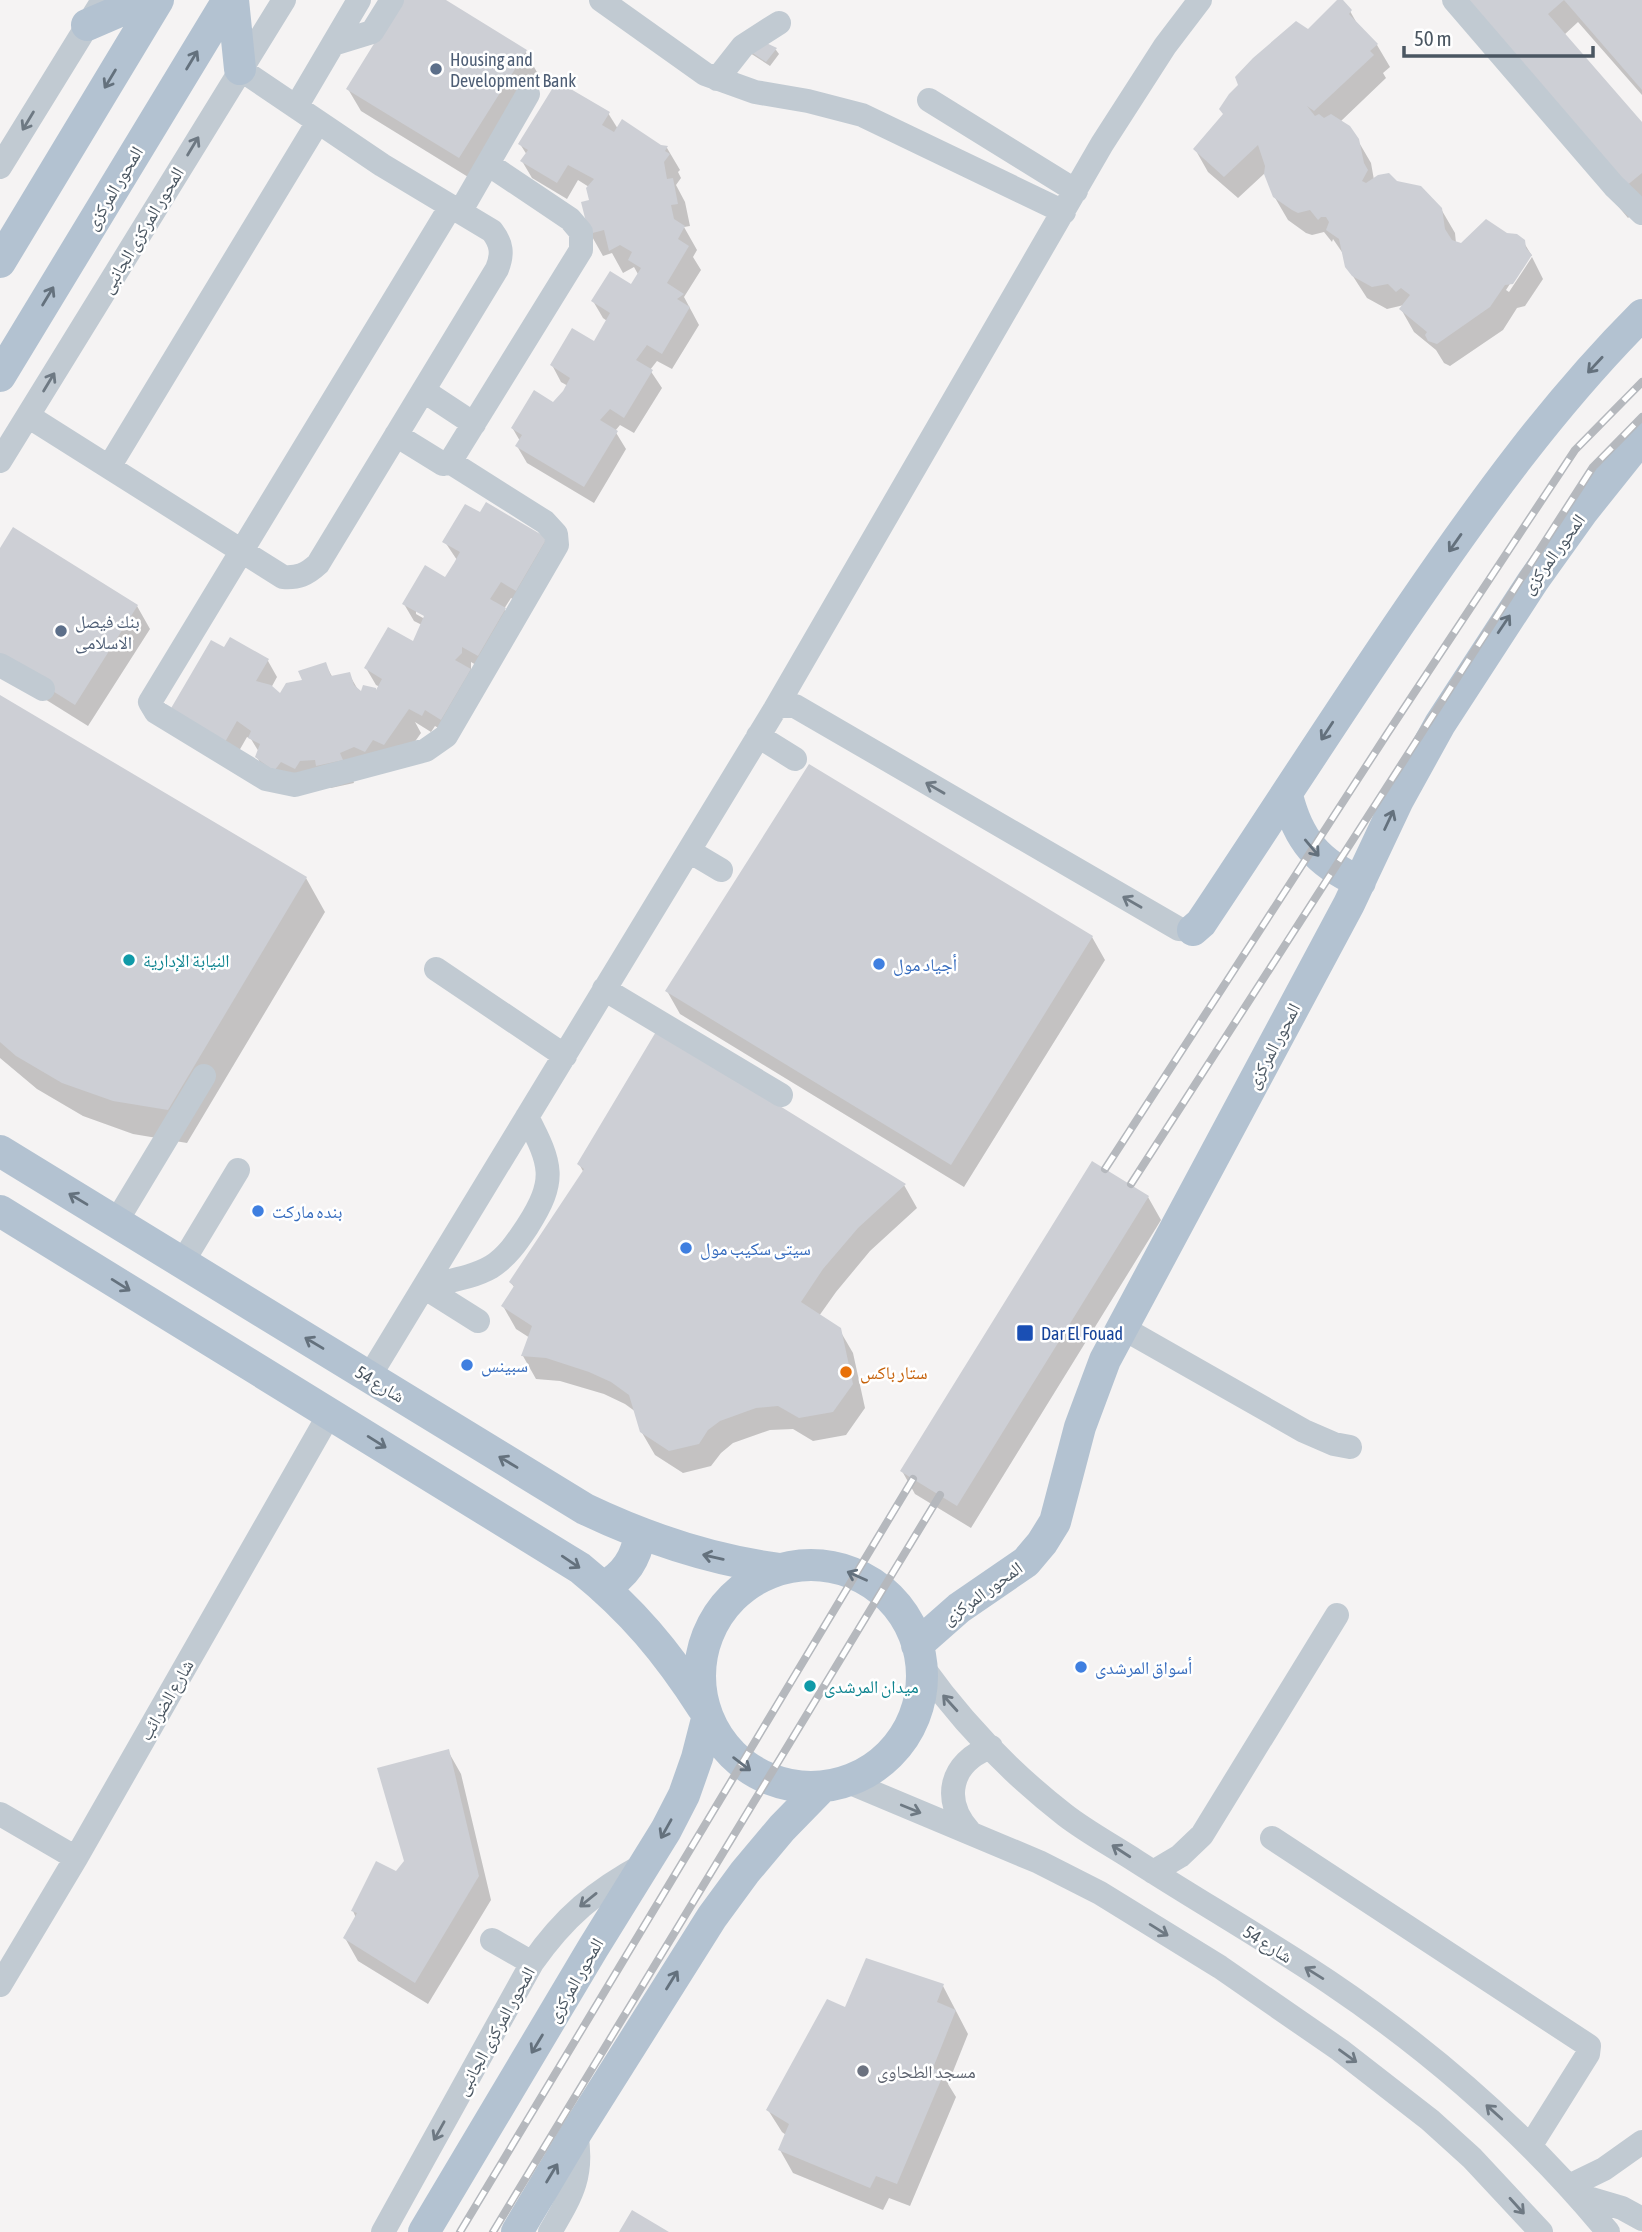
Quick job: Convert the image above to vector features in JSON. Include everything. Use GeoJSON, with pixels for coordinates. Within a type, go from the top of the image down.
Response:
{"type":"FeatureCollection","features":[{"type":"Feature","properties":{"kind":"main road"},"geometry":{"type":"LineString","coordinates":[[95,13],[145,0]]}},
{"type":"Feature","properties":{"kind":"main road"},"geometry":{"type":"LineString","coordinates":[[0,262],[158,0]]}},
{"type":"Feature","properties":{"kind":"main road"},"geometry":{"type":"LineString","coordinates":[[230,0],[240,69]]}},
{"type":"Feature","properties":{"kind":"main road","name":"المحور المركزى"},"geometry":{"type":"LineString","coordinates":[[0,376],[230,0]]}},
{"type":"Feature","properties":{"kind":"main road"},"geometry":{"type":"LineString","coordinates":[[1193,930],[1201,923],[1371,665],[1498,482],[1563,400],[1642,315]]}},
{"type":"Feature","properties":{"kind":"main road","name":"المحور المركزى"},"geometry":{"type":"LineString","coordinates":[[920,1656],[959,1608],[1026,1562],[1042,1543],[1059,1510],[1073,1451],[1092,1393],[1121,1327],[1360,882],[1398,800],[1440,724],[1485,653],[1576,521],[1642,437]]}},
{"type":"Feature","properties":{"kind":"main road"},"geometry":{"type":"LineString","coordinates":[[1287,795],[1300,832],[1311,849],[1325,863],[1360,882]]}},
{"type":"Feature","properties":{"kind":"main road","name":"شارع 54"},"geometry":{"type":"LineString","coordinates":[[0,1151],[585,1509],[639,1534],[706,1556],[780,1569]]}},
{"type":"Feature","properties":{"kind":"main road"},"geometry":{"type":"LineString","coordinates":[[0,1211],[554,1551],[604,1587],[674,1663],[718,1740],[734,1758],[753,1772],[786,1785],[835,1785]]}},
{"type":"Feature","properties":{"kind":"main road"},"geometry":{"type":"LineString","coordinates":[[604,1587],[628,1567],[638,1546],[639,1534]]}},
{"type":"Feature","properties":{"kind":"main road"},"geometry":{"type":"LineString","coordinates":[[517,2232],[712,1917],[768,1846],[835,1785],[870,1771],[889,1756],[905,1737],[919,1703],[920,1656],[913,1631],[900,1608],[881,1589],[859,1575],[834,1567],[807,1565],[780,1569],[757,1579],[736,1593],[717,1616],[707,1634],[700,1658],[699,1683],[705,1714]]}},
{"type":"Feature","properties":{"kind":"main road","name":"المحور المركزى"},"geometry":{"type":"LineString","coordinates":[[424,2232],[646,1864],[684,1795],[697,1758],[705,1714]]}},
{"type":"Feature","properties":{"kind":"street","name":"المحور المركزى الجانبى"},"geometry":{"type":"LineString","coordinates":[[0,460],[284,0]]}},
{"type":"Feature","properties":{"kind":"street"},"geometry":{"type":"LineString","coordinates":[[296,107],[359,0]]}},
{"type":"Feature","properties":{"kind":"street"},"geometry":{"type":"LineString","coordinates":[[333,44],[372,32],[392,0]]}},
{"type":"Feature","properties":{"kind":"street"},"geometry":{"type":"LineString","coordinates":[[601,0],[705,74],[755,92],[817,103],[862,115],[1070,201]]}},
{"type":"Feature","properties":{"kind":"street"},"geometry":{"type":"LineString","coordinates":[[369,1377],[775,709],[1102,144],[1152,66],[1199,0]]}},
{"type":"Feature","properties":{"kind":"street"},"geometry":{"type":"LineString","coordinates":[[1454,0],[1614,186],[1642,213]]}},
{"type":"Feature","properties":{"kind":"street"},"geometry":{"type":"LineString","coordinates":[[0,167],[95,13]]}},
{"type":"Feature","properties":{"kind":"street"},"geometry":{"type":"LineString","coordinates":[[717,79],[744,46],[779,23]]}},
{"type":"Feature","properties":{"kind":"street"},"geometry":{"type":"LineString","coordinates":[[28,416],[283,577],[296,578],[318,565],[501,259],[498,239],[492,232],[382,165],[240,69]]}},
{"type":"Feature","properties":{"kind":"street"},"geometry":{"type":"LineString","coordinates":[[450,462],[545,522],[556,534],[557,545],[446,736],[426,750],[295,785],[266,779],[156,712],[150,702],[456,209],[488,164],[528,94]]}},
{"type":"Feature","properties":{"kind":"street"},"geometry":{"type":"LineString","coordinates":[[929,100],[1070,201]]}},
{"type":"Feature","properties":{"kind":"street"},"geometry":{"type":"LineString","coordinates":[[109,467],[318,122]]}},
{"type":"Feature","properties":{"kind":"street"},"geometry":{"type":"LineString","coordinates":[[396,435],[440,463],[450,462],[577,258],[582,241],[577,225],[488,164]]}},
{"type":"Feature","properties":{"kind":"street"},"geometry":{"type":"LineString","coordinates":[[424,391],[474,424]]}},
{"type":"Feature","properties":{"kind":"street"},"geometry":{"type":"LineString","coordinates":[[0,665],[43,689]]}},
{"type":"Feature","properties":{"kind":"street"},"geometry":{"type":"LineString","coordinates":[[775,709],[780,706],[794,706],[1179,929],[1193,930]]}},
{"type":"Feature","properties":{"kind":"street"},"geometry":{"type":"LineString","coordinates":[[758,736],[795,759]]}},
{"type":"Feature","properties":{"kind":"street"},"geometry":{"type":"LineString","coordinates":[[689,851],[721,870]]}},
{"type":"Feature","properties":{"kind":"street"},"geometry":{"type":"LineString","coordinates":[[436,969],[565,1056]]}},
{"type":"Feature","properties":{"kind":"street"},"geometry":{"type":"LineString","coordinates":[[604,989],[781,1094]]}},
{"type":"Feature","properties":{"kind":"street"},"geometry":{"type":"LineString","coordinates":[[116,1222],[204,1076]]}},
{"type":"Feature","properties":{"kind":"street"},"geometry":{"type":"LineString","coordinates":[[424,1287],[490,1268],[505,1257],[544,1201],[548,1164],[527,1117]]}},
{"type":"Feature","properties":{"kind":"street"},"geometry":{"type":"LineString","coordinates":[[182,1263],[239,1170]]}},
{"type":"Feature","properties":{"kind":"street"},"geometry":{"type":"LineString","coordinates":[[424,1287],[478,1321]]}},
{"type":"Feature","properties":{"kind":"street"},"geometry":{"type":"LineString","coordinates":[[1121,1327],[1304,1431],[1334,1444],[1350,1447]]}},
{"type":"Feature","properties":{"kind":"street","name":"شارع الضرائب"},"geometry":{"type":"LineString","coordinates":[[0,1985],[76,1858],[330,1413]]}},
{"type":"Feature","properties":{"kind":"street"},"geometry":{"type":"LineString","coordinates":[[1153,1872],[1180,1856],[1207,1828],[1337,1615]]}},
{"type":"Feature","properties":{"kind":"street","name":"شارع 54"},"geometry":{"type":"LineString","coordinates":[[920,1656],[943,1696],[1014,1772],[1067,1816],[1373,2013],[1452,2075],[1531,2145],[1608,2232]]}},
{"type":"Feature","properties":{"kind":"street"},"geometry":{"type":"LineString","coordinates":[[970,1832],[955,1810],[954,1783],[967,1760],[991,1747]]}},
{"type":"Feature","properties":{"kind":"street"},"geometry":{"type":"LineString","coordinates":[[835,1785],[970,1832],[1039,1862],[1100,1894],[1220,1967],[1340,2050],[1430,2120],[1472,2158],[1541,2232]]}},
{"type":"Feature","properties":{"kind":"street"},"geometry":{"type":"LineString","coordinates":[[0,1814],[76,1858]]}},
{"type":"Feature","properties":{"kind":"street"},"geometry":{"type":"LineString","coordinates":[[1272,1838],[1589,2046],[1588,2054],[1531,2145]]}},
{"type":"Feature","properties":{"kind":"street","name":"المحور المركزى الجانبى"},"geometry":{"type":"LineString","coordinates":[[383,2232],[532,1963],[546,1943],[574,1911],[601,1889],[646,1864]]}},
{"type":"Feature","properties":{"kind":"street"},"geometry":{"type":"LineString","coordinates":[[492,1940],[532,1963]]}},
{"type":"Feature","properties":{"kind":"street"},"geometry":{"type":"LineString","coordinates":[[550,2232],[575,2186],[579,2169],[576,2133]]}},
{"type":"Feature","properties":{"kind":"street"},"geometry":{"type":"LineString","coordinates":[[1573,2190],[1642,2142]]}},
{"type":"Feature","properties":{"kind":"street"},"geometry":{"type":"LineString","coordinates":[[1573,2190],[1622,2208],[1642,2219]]}},
{"type":"Feature","properties":{"kind":"building","name":"Housing and Development Bank"},"geometry":{"type":"Polygon","coordinates":[[[401,0],[446,0],[527,50],[459,158],[346,89],[401,0]]]}},
{"type":"Feature","properties":{"kind":"building"},"geometry":{"type":"Polygon","coordinates":[[[1337,0],[1343,0],[1352,10],[1349,14],[1378,44],[1370,51],[1374,55],[1314,111],[1307,106],[1315,116],[1319,114],[1324,118],[1331,114],[1350,126],[1359,139],[1368,170],[1362,181],[1366,183],[1378,175],[1389,173],[1397,181],[1421,186],[1442,208],[1445,229],[1452,240],[1461,243],[1486,219],[1507,233],[1517,234],[1525,240],[1526,248],[1532,255],[1513,284],[1505,285],[1490,307],[1437,344],[1428,341],[1425,335],[1427,332],[1399,309],[1410,295],[1401,288],[1396,292],[1388,284],[1372,287],[1352,276],[1345,267],[1339,239],[1326,230],[1329,222],[1326,217],[1318,220],[1310,210],[1298,213],[1273,197],[1264,174],[1265,166],[1258,145],[1224,177],[1193,149],[1223,114],[1219,109],[1238,85],[1235,77],[1253,58],[1296,21],[1308,29],[1337,0]]]}},
{"type":"Feature","properties":{"kind":"building"},"geometry":{"type":"Polygon","coordinates":[[[1449,0],[1564,0],[1548,14],[1642,122],[1642,173],[1614,196],[1449,0]]]}},
{"type":"Feature","properties":{"kind":"building"},"geometry":{"type":"Polygon","coordinates":[[[1564,0],[1642,0],[1642,90],[1564,0]]]}},
{"type":"Feature","properties":{"kind":"building"},"geometry":{"type":"Polygon","coordinates":[[[758,39],[777,48],[766,62],[745,48],[758,39]]]}},
{"type":"Feature","properties":{"kind":"building"},"geometry":{"type":"Polygon","coordinates":[[[557,81],[610,112],[602,125],[614,132],[622,119],[661,145],[668,146],[665,151],[670,154],[664,162],[667,179],[673,178],[678,204],[671,205],[674,219],[685,226],[678,239],[689,246],[667,283],[684,294],[677,299],[690,307],[662,354],[647,345],[636,360],[653,370],[624,418],[610,409],[600,420],[618,431],[584,487],[515,446],[522,435],[511,428],[534,390],[553,402],[563,391],[570,378],[550,365],[572,328],[594,341],[610,313],[591,301],[610,271],[631,284],[641,268],[628,260],[632,252],[620,245],[609,251],[604,230],[589,234],[581,202],[589,200],[586,188],[594,179],[568,165],[557,183],[520,161],[528,150],[518,144],[557,81]]]}},
{"type":"Feature","properties":{"kind":"building"},"geometry":{"type":"Polygon","coordinates":[[[486,502],[547,538],[516,591],[501,582],[490,599],[506,608],[478,656],[462,647],[462,653],[455,660],[471,669],[441,720],[425,710],[422,716],[409,709],[384,745],[373,740],[365,752],[354,747],[340,753],[343,760],[316,766],[315,760],[300,761],[295,769],[281,762],[274,771],[255,757],[260,744],[248,738],[251,731],[237,721],[225,742],[170,710],[211,640],[224,647],[230,637],[269,659],[256,681],[271,685],[280,693],[286,683],[302,680],[298,671],[326,662],[331,676],[350,672],[354,685],[361,691],[363,685],[376,690],[382,679],[364,668],[388,627],[413,641],[424,616],[402,604],[425,565],[445,577],[460,552],[442,542],[465,504],[480,512],[486,502]]]}},
{"type":"Feature","properties":{"kind":"building","name":"بنك فيصل الاسلامى"},"geometry":{"type":"Polygon","coordinates":[[[13,527],[138,605],[75,705],[0,658],[0,548],[13,527]]]}},
{"type":"Feature","properties":{"kind":"building","name":"النيابة الإدارية"},"geometry":{"type":"Polygon","coordinates":[[[0,695],[307,877],[168,1110],[113,1101],[62,1083],[16,1056],[0,1042],[0,695]]]}},
{"type":"Feature","properties":{"kind":"building","name":"أجياد مول"},"geometry":{"type":"Polygon","coordinates":[[[809,764],[1093,936],[951,1165],[665,991],[809,764]]]}},
{"type":"Feature","properties":{"kind":"building","name":"سيتى سكيب مول"},"geometry":{"type":"Polygon","coordinates":[[[657,1030],[906,1184],[858,1228],[823,1269],[801,1302],[841,1328],[853,1384],[833,1412],[799,1418],[778,1406],[756,1408],[720,1421],[708,1430],[699,1444],[669,1451],[640,1432],[629,1395],[611,1382],[546,1358],[521,1356],[532,1326],[501,1306],[514,1286],[509,1282],[584,1169],[577,1164],[657,1030]]]}},
{"type":"Feature","properties":{"kind":"building","name":"Dar El Fouad"},"geometry":{"type":"Polygon","coordinates":[[[1092,1161],[1149,1196],[957,1506],[900,1471],[1092,1161]]]}},
{"type":"Feature","properties":{"kind":"building"},"geometry":{"type":"Polygon","coordinates":[[[449,1749],[479,1876],[415,1983],[343,1938],[357,1913],[351,1911],[376,1861],[396,1871],[404,1861],[377,1768],[449,1749]]]}},
{"type":"Feature","properties":{"kind":"building","name":"مسجد الطحاوى"},"geometry":{"type":"Polygon","coordinates":[[[866,1958],[944,1984],[937,2002],[956,2010],[933,2068],[944,2073],[897,2184],[876,2176],[870,2188],[778,2150],[789,2124],[766,2110],[827,1999],[845,2007],[866,1958]]]}},
{"type":"Feature","properties":{"kind":"building"},"geometry":{"type":"Polygon","coordinates":[[[632,2210],[669,2232],[619,2232],[632,2210]]]}},
{"type":"Feature","properties":{"kind":"railway"},"geometry":{"type":"LineString","coordinates":[[1105,1169],[1575,450],[1642,382]]}},
{"type":"Feature","properties":{"kind":"railway"},"geometry":{"type":"LineString","coordinates":[[1131,1184],[1593,467],[1642,417]]}},
{"type":"Feature","properties":{"kind":"railway"},"geometry":{"type":"LineString","coordinates":[[460,2232],[913,1479]]}},
{"type":"Feature","properties":{"kind":"railway"},"geometry":{"type":"LineString","coordinates":[[493,2232],[940,1495]]}},
{"type":"Feature","properties":{"kind":"place","name":"Housing and Development Bank"},"geometry":{"type":"Point","coordinates":[436,69]}},
{"type":"Feature","properties":{"kind":"place","name":"بنك فيصل الاسلامى"},"geometry":{"type":"Point","coordinates":[61,631]}},
{"type":"Feature","properties":{"kind":"place","name":"النيابة الإدارية"},"geometry":{"type":"Point","coordinates":[129,960]}},
{"type":"Feature","properties":{"kind":"place","name":"أجياد مول"},"geometry":{"type":"Point","coordinates":[879,964]}},
{"type":"Feature","properties":{"kind":"place","name":"بنده ماركت"},"geometry":{"type":"Point","coordinates":[258,1211]}},
{"type":"Feature","properties":{"kind":"place","name":"سيتى سكيب مول"},"geometry":{"type":"Point","coordinates":[686,1248]}},
{"type":"Feature","properties":{"kind":"place","name":"Dar El Fouad"},"geometry":{"type":"Point","coordinates":[1025,1333]}},
{"type":"Feature","properties":{"kind":"place","name":"سبينس"},"geometry":{"type":"Point","coordinates":[467,1365]}},
{"type":"Feature","properties":{"kind":"place","name":"ستار باكس"},"geometry":{"type":"Point","coordinates":[846,1372]}},
{"type":"Feature","properties":{"kind":"place","name":"أسواق المرشدى"},"geometry":{"type":"Point","coordinates":[1081,1667]}},
{"type":"Feature","properties":{"kind":"place","name":"ميدان المرشدى"},"geometry":{"type":"Point","coordinates":[810,1686]}},
{"type":"Feature","properties":{"kind":"place","name":"مسجد الطحاوى"},"geometry":{"type":"Point","coordinates":[863,2071]}}]}
